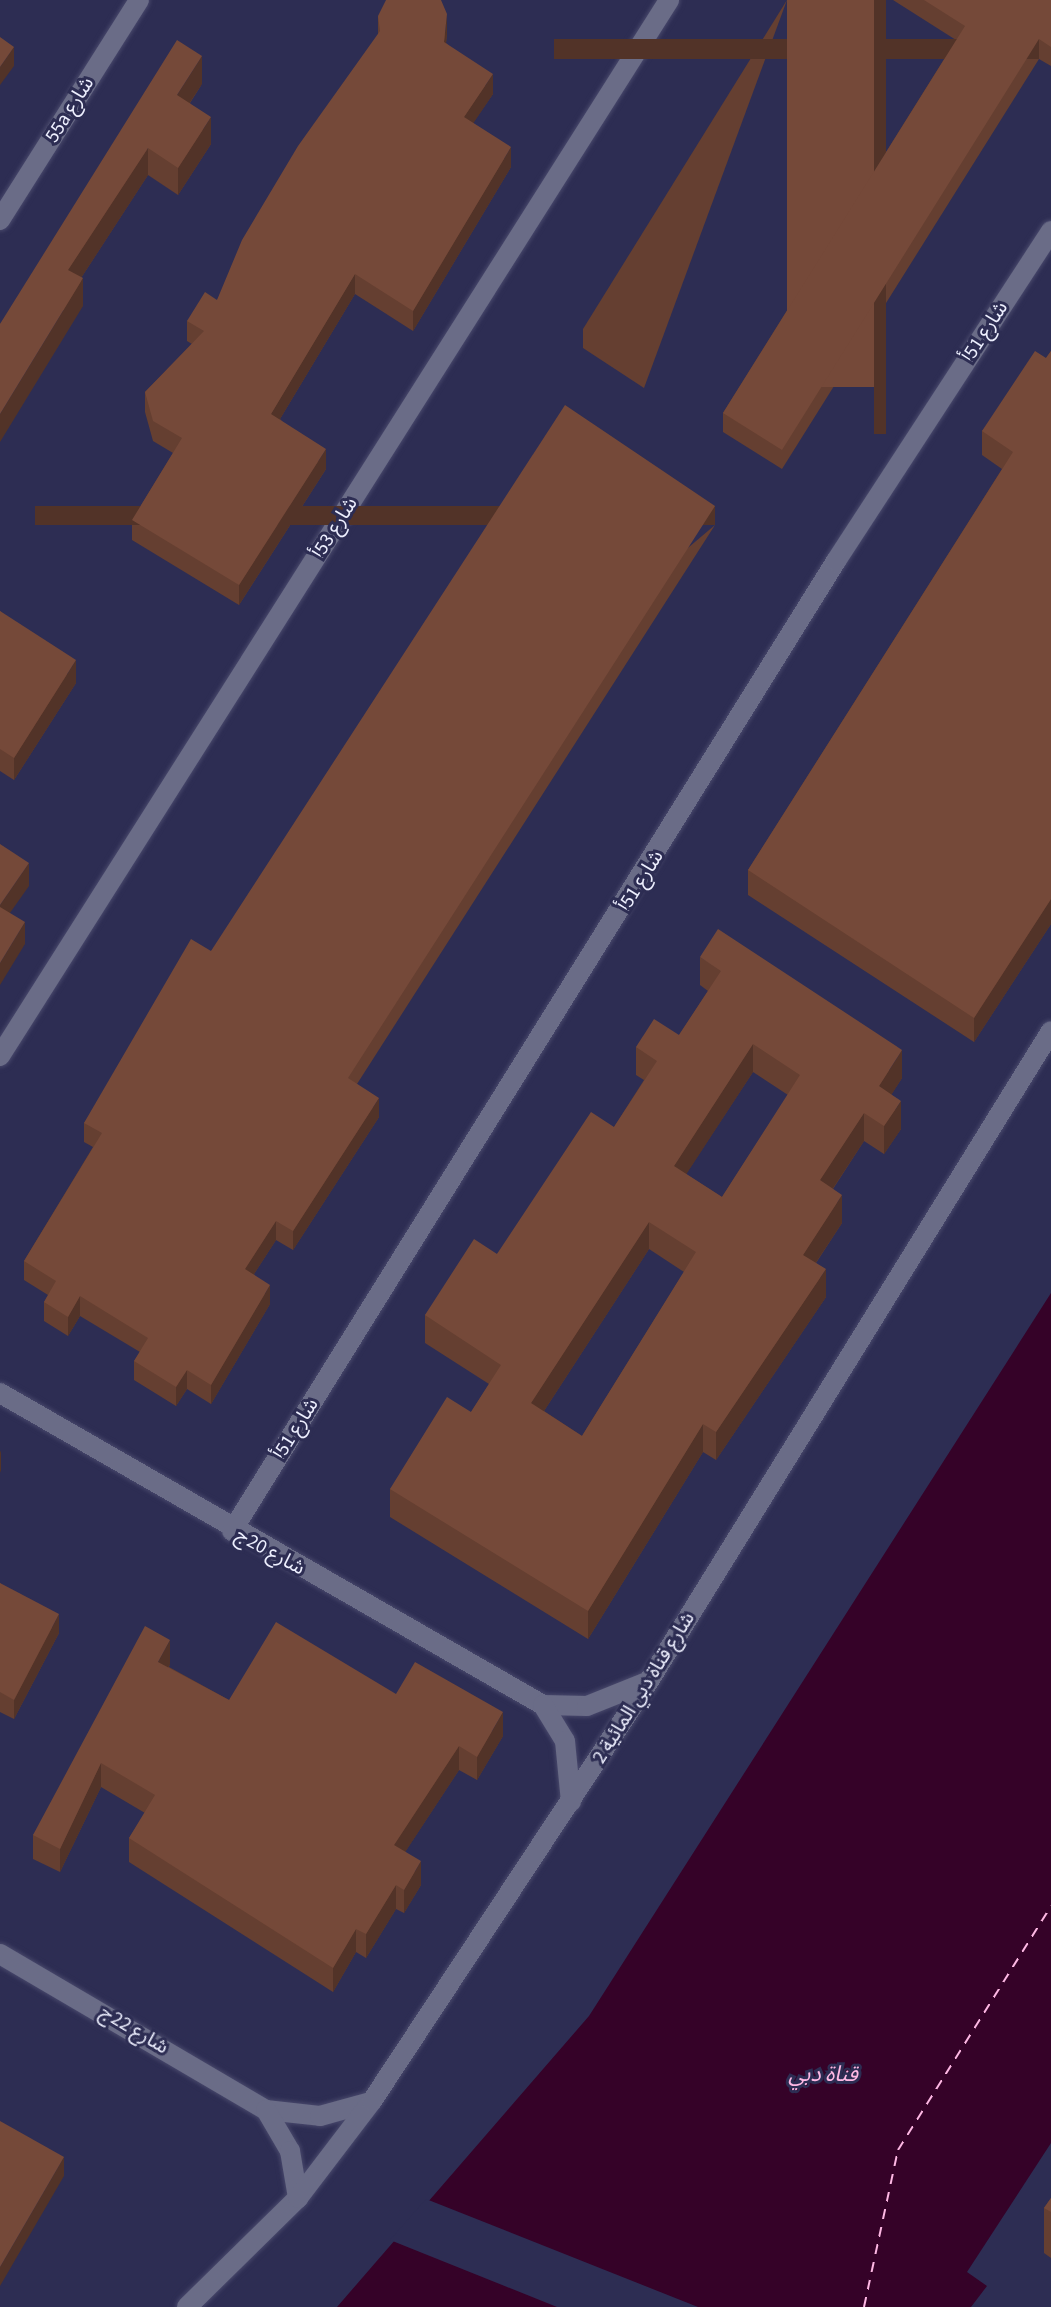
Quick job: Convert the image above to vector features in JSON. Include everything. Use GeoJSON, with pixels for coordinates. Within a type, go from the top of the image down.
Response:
{"type":"FeatureCollection","features":[{"type":"Feature","properties":{"kind":"street","name":"55a شارع"},"geometry":{"type":"LineString","coordinates":[[0,220],[139,0]]}},
{"type":"Feature","properties":{"kind":"street","name":"شارع 53أ"},"geometry":{"type":"LineString","coordinates":[[0,1056],[669,0]]}},
{"type":"Feature","properties":{"kind":"street","name":"شارع 51أ"},"geometry":{"type":"LineString","coordinates":[[232,1531],[836,561],[1051,231]]}},
{"type":"Feature","properties":{"kind":"street","name":"شارع قناة دبي المائية 2"},"geometry":{"type":"LineString","coordinates":[[187,2307],[298,2198],[372,2101],[649,1681],[1051,1031]]}},
{"type":"Feature","properties":{"kind":"street","name":"شارع 20ج"},"geometry":{"type":"LineString","coordinates":[[0,1393],[232,1531],[543,1705],[565,1741],[571,1803]]}},
{"type":"Feature","properties":{"kind":"street"},"geometry":{"type":"LineString","coordinates":[[543,1705],[609,1702],[649,1681]]}},
{"type":"Feature","properties":{"kind":"street","name":"شارع 22ج"},"geometry":{"type":"LineString","coordinates":[[0,1954],[266,2110],[320,2116],[372,2101]]}},
{"type":"Feature","properties":{"kind":"street","name":"شارع 22ج"},"geometry":{"type":"LineString","coordinates":[[266,2110],[290,2151],[298,2198]]}},
{"type":"Feature","properties":{"kind":"water","name":"قناة دبي"},"geometry":{"type":"Polygon","coordinates":[[[1051,1293],[1051,2143],[967,2272],[987,2286],[971,2307],[337,2307],[589,2016],[1051,1293]]]}},
{"type":"Feature","properties":{"kind":"pier"},"geometry":{"type":"Polygon","coordinates":[[[426,2199],[698,2307],[557,2307],[390,2240],[426,2199]]]}},
{"type":"Feature","properties":{"kind":"building"},"geometry":{"type":"Polygon","coordinates":[[[386,0],[441,0],[447,14],[444,42],[493,74],[464,117],[511,147],[413,311],[355,274],[271,414],[326,449],[239,585],[132,520],[182,438],[153,421],[145,392],[204,331],[187,321],[205,292],[217,300],[242,240],[298,146],[380,31],[378,16],[386,0]]]}},
{"type":"Feature","properties":{"kind":"building"},"geometry":{"type":"Polygon","coordinates":[[[787,0],[874,0],[874,387],[787,387],[787,0]]]}},
{"type":"Feature","properties":{"kind":"building"},"geometry":{"type":"Polygon","coordinates":[[[924,0],[1051,0],[1051,47],[1039,39],[782,450],[723,413],[965,26],[924,0]]]}},
{"type":"Feature","properties":{"kind":"building"},"geometry":{"type":"Polygon","coordinates":[[[0,37],[14,47],[0,67],[0,37]]]}},
{"type":"Feature","properties":{"kind":"building"},"geometry":{"type":"Polygon","coordinates":[[[177,40],[202,56],[177,95],[211,117],[178,168],[148,148],[68,270],[83,278],[0,414],[0,324],[177,40]]]}},
{"type":"Feature","properties":{"kind":"building"},"geometry":{"type":"Polygon","coordinates":[[[1035,351],[1046,358],[1051,351],[1051,899],[974,1018],[748,870],[1013,452],[982,431],[1035,351]]]}},
{"type":"Feature","properties":{"kind":"building"},"geometry":{"type":"Polygon","coordinates":[[[565,405],[715,506],[348,1078],[379,1098],[293,1231],[276,1221],[245,1269],[270,1285],[211,1385],[187,1370],[176,1387],[134,1361],[148,1338],[80,1296],[68,1317],[44,1302],[56,1281],[24,1261],[102,1133],[84,1123],[191,939],[211,951],[565,405]]]}},
{"type":"Feature","properties":{"kind":"building"},"geometry":{"type":"Polygon","coordinates":[[[0,611],[76,660],[14,758],[0,749],[0,611]]]}},
{"type":"Feature","properties":{"kind":"building"},"geometry":{"type":"Polygon","coordinates":[[[0,844],[29,863],[0,905],[0,844]]]}},
{"type":"Feature","properties":{"kind":"building"},"geometry":{"type":"Polygon","coordinates":[[[0,907],[25,922],[0,963],[0,907]]]}},
{"type":"Feature","properties":{"kind":"building"},"geometry":{"type":"Polygon","coordinates":[[[718,929],[902,1050],[879,1086],[901,1101],[884,1126],[864,1113],[820,1180],[842,1195],[803,1255],[826,1269],[716,1432],[703,1424],[588,1611],[390,1489],[447,1397],[471,1412],[501,1365],[425,1315],[474,1239],[497,1254],[591,1112],[614,1127],[657,1061],[636,1047],[654,1019],[679,1035],[721,971],[700,957],[718,929]],[[753,1044],[674,1166],[722,1197],[800,1075],[753,1044]],[[649,1222],[531,1403],[582,1436],[696,1252],[649,1222]]]}},
{"type":"Feature","properties":{"kind":"building"},"geometry":{"type":"Polygon","coordinates":[[[0,1583],[59,1614],[14,1700],[0,1692],[0,1583]]]}},
{"type":"Feature","properties":{"kind":"building"},"geometry":{"type":"Polygon","coordinates":[[[276,1622],[396,1694],[415,1662],[503,1712],[477,1757],[459,1746],[394,1845],[421,1861],[404,1890],[396,1885],[366,1934],[356,1929],[333,1968],[129,1838],[155,1795],[101,1763],[60,1849],[33,1835],[145,1626],[170,1640],[158,1662],[229,1700],[276,1622]]]}},
{"type":"Feature","properties":{"kind":"building"},"geometry":{"type":"Polygon","coordinates":[[[0,2121],[64,2157],[0,2267],[0,2121]]]}},
{"type":"Feature","properties":{"kind":"building"},"geometry":{"type":"Polygon","coordinates":[[[1051,2198],[1051,2212],[1044,2208],[1051,2198]]]}},
{"type":"Feature","properties":{"kind":"ferry route"},"geometry":{"type":"LineString","coordinates":[[864,2307],[898,2150],[1051,1906]]}}]}
